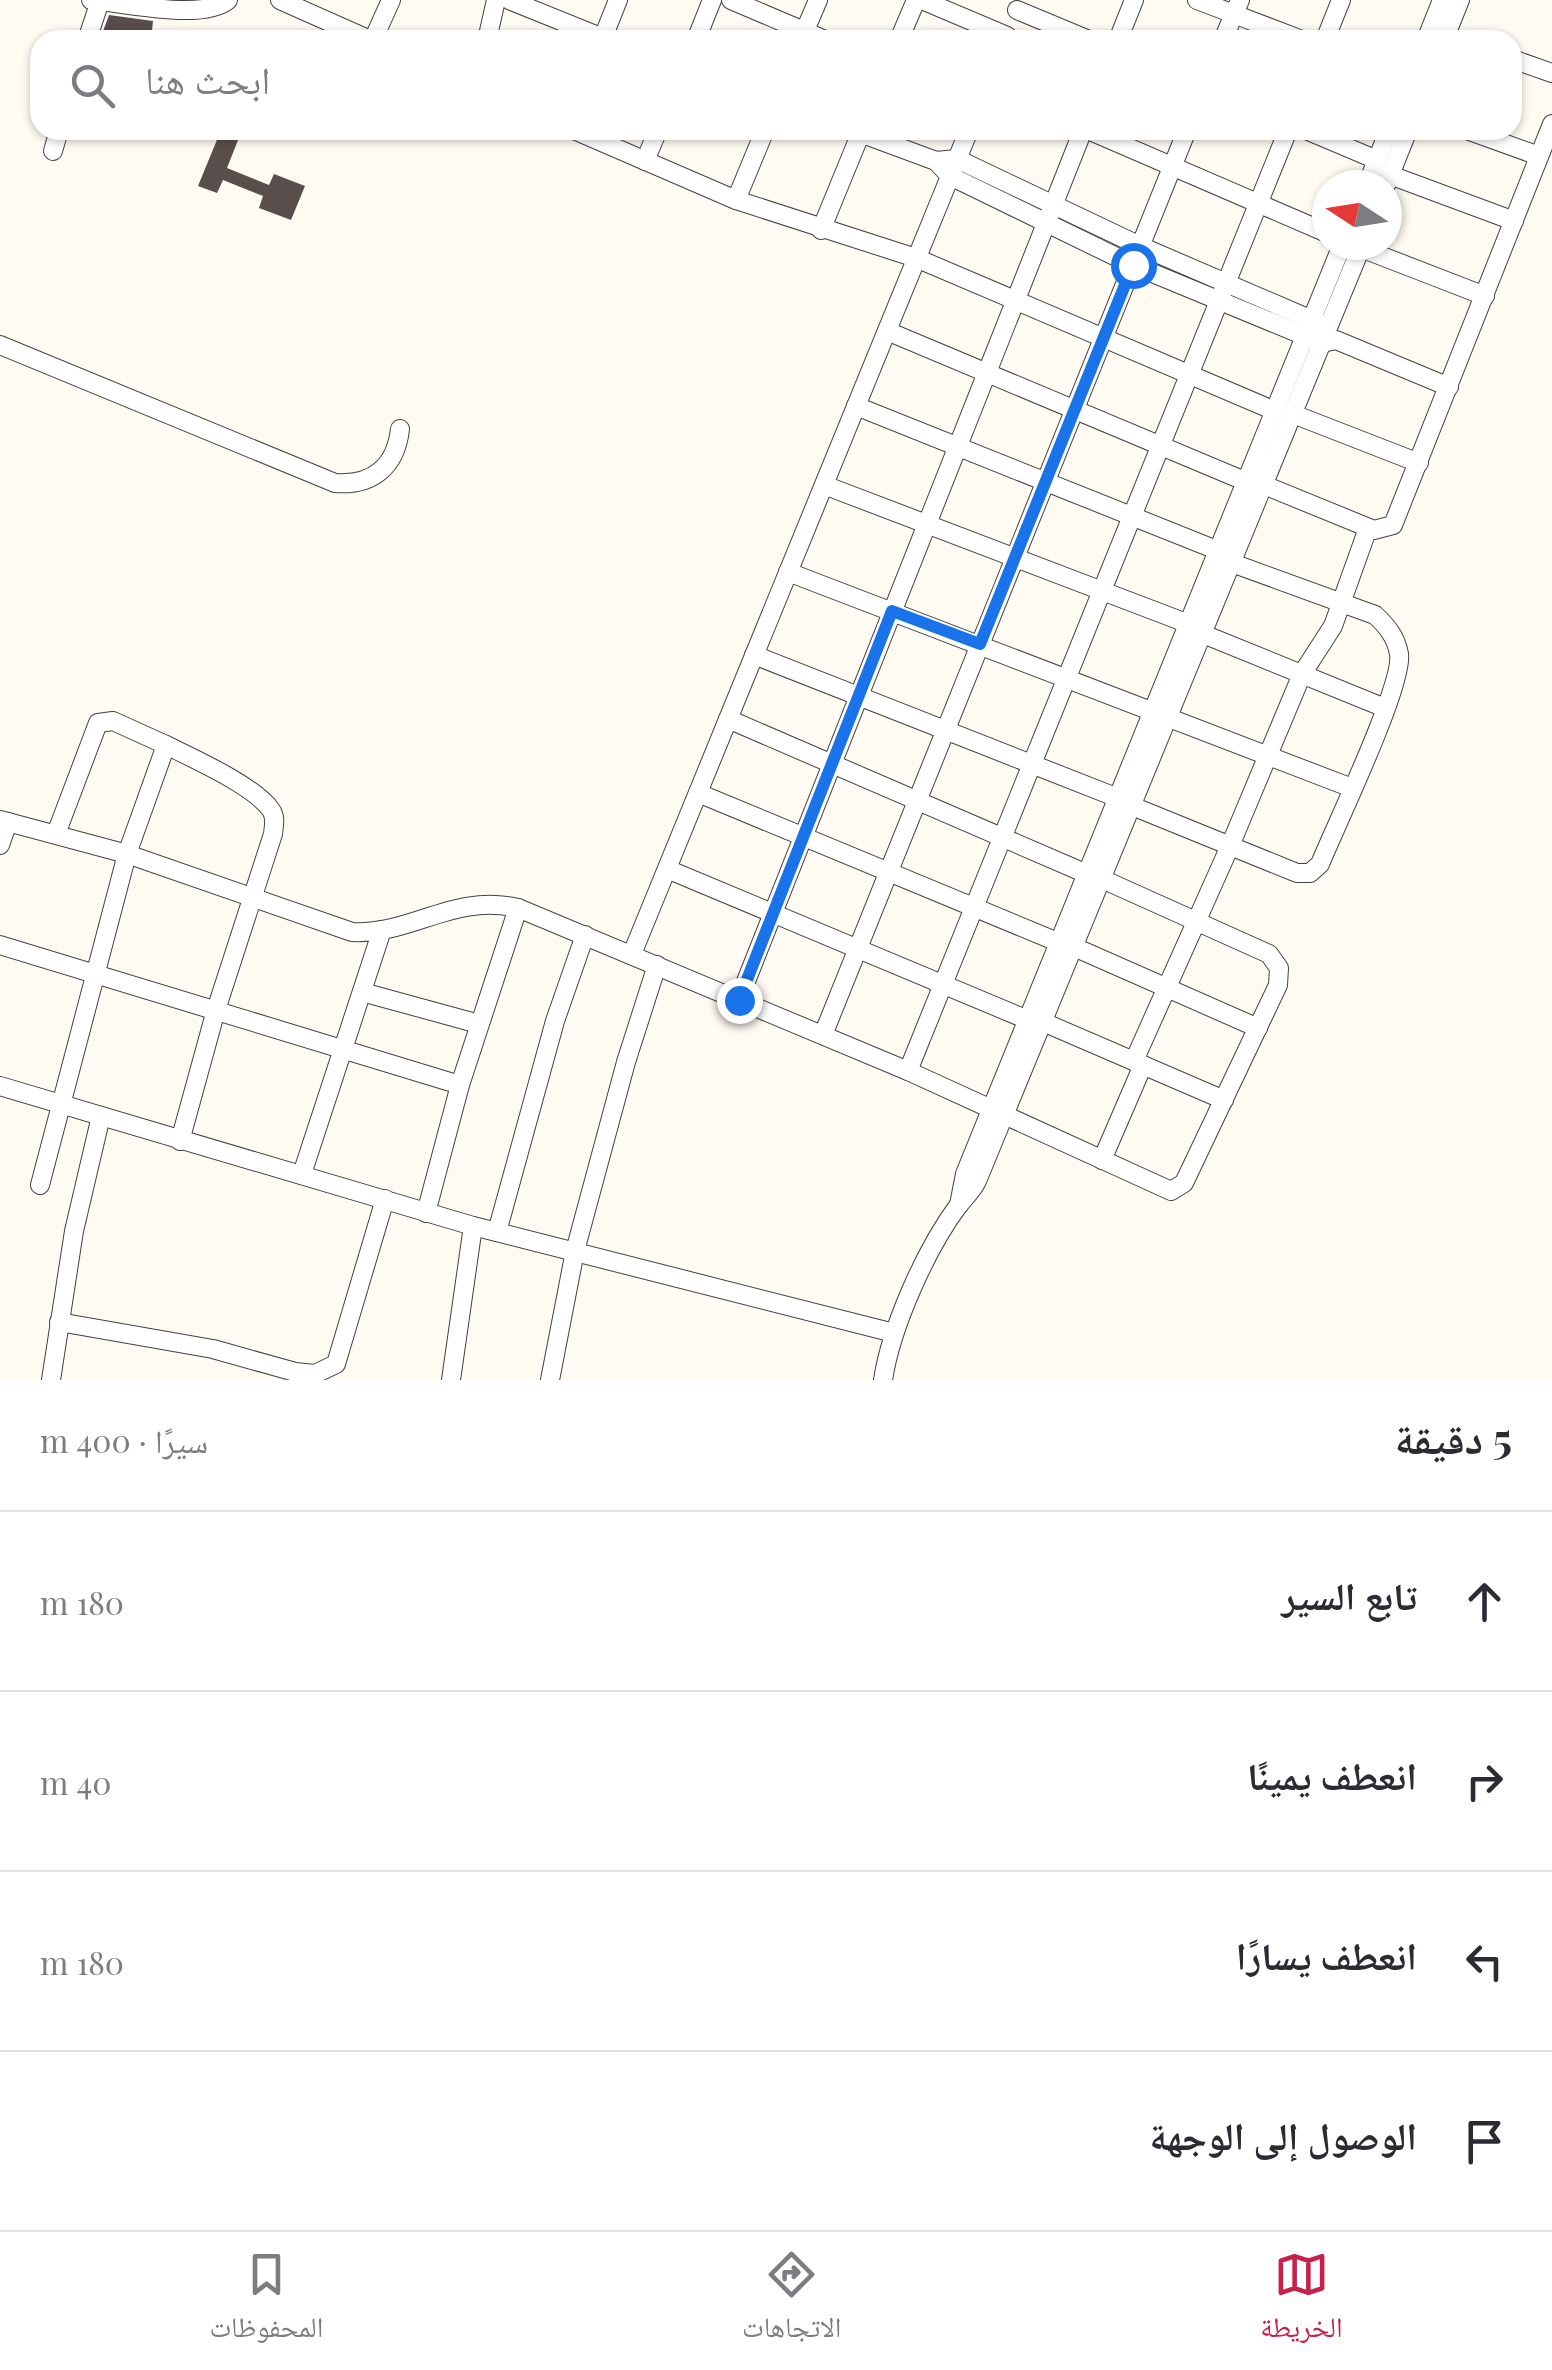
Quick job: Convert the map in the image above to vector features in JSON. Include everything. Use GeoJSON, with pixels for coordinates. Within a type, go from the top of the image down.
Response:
{"type":"FeatureCollection","features":[{"type":"Feature","properties":{"kind":"street"},"geometry":{"type":"LineString","coordinates":[[91,0],[194,10],[212,8],[228,0]]}},
{"type":"Feature","properties":{"kind":"street"},"geometry":{"type":"LineString","coordinates":[[280,0],[349,30]]}},
{"type":"Feature","properties":{"kind":"street"},"geometry":{"type":"LineString","coordinates":[[376,30],[390,0]]}},
{"type":"Feature","properties":{"kind":"street"},"geometry":{"type":"LineString","coordinates":[[490,30],[496,0]]}},
{"type":"Feature","properties":{"kind":"street"},"geometry":{"type":"LineString","coordinates":[[509,0],[582,30]]}},
{"type":"Feature","properties":{"kind":"street"},"geometry":{"type":"LineString","coordinates":[[607,30],[618,0]]}},
{"type":"Feature","properties":{"kind":"street"},"geometry":{"type":"LineString","coordinates":[[700,30],[712,0]]}},
{"type":"Feature","properties":{"kind":"street"},"geometry":{"type":"LineString","coordinates":[[731,0],[791,30]]}},
{"type":"Feature","properties":{"kind":"street"},"geometry":{"type":"LineString","coordinates":[[806,30],[818,0]]}},
{"type":"Feature","properties":{"kind":"street"},"geometry":{"type":"LineString","coordinates":[[904,30],[919,0],[988,30]]}},
{"type":"Feature","properties":{"kind":"street"},"geometry":{"type":"LineString","coordinates":[[1122,30],[1134,0]]}},
{"type":"Feature","properties":{"kind":"street"},"geometry":{"type":"LineString","coordinates":[[1197,0],[1237,7],[1282,30]]}},
{"type":"Feature","properties":{"kind":"street"},"geometry":{"type":"LineString","coordinates":[[1328,30],[1341,0]]}},
{"type":"Feature","properties":{"kind":"street"},"geometry":{"type":"LineString","coordinates":[[1452,30],[1460,0]]}},
{"type":"Feature","properties":{"kind":"street"},"geometry":{"type":"LineString","coordinates":[[90,30],[100,1]]}},
{"type":"Feature","properties":{"kind":"street"},"geometry":{"type":"LineString","coordinates":[[1428,30],[1434,2]]}},
{"type":"Feature","properties":{"kind":"street"},"geometry":{"type":"LineString","coordinates":[[1009,30],[1020,5],[1069,30]]}},
{"type":"Feature","properties":{"kind":"street"},"geometry":{"type":"LineString","coordinates":[[1522,62],[1552,73]]}},
{"type":"Feature","properties":{"kind":"street"},"geometry":{"type":"LineString","coordinates":[[886,331],[1160,446],[1381,530],[1393,526],[1552,124]]}},
{"type":"Feature","properties":{"kind":"street"},"geometry":{"type":"LineString","coordinates":[[53,151],[56,140]]}},
{"type":"Feature","properties":{"kind":"street"},"geometry":{"type":"LineString","coordinates":[[597,140],[736,200],[916,258],[1189,374],[1419,463]]}},
{"type":"Feature","properties":{"kind":"street"},"geometry":{"type":"LineString","coordinates":[[645,161],[654,140]]}},
{"type":"Feature","properties":{"kind":"street"},"geometry":{"type":"LineString","coordinates":[[736,200],[761,140]]}},
{"type":"Feature","properties":{"kind":"street"},"geometry":{"type":"LineString","coordinates":[[822,230],[855,140]]}},
{"type":"Feature","properties":{"kind":"street"},"geometry":{"type":"LineString","coordinates":[[881,140],[1053,206],[1226,284],[1321,333],[1448,388]]}},
{"type":"Feature","properties":{"kind":"street"},"geometry":{"type":"LineString","coordinates":[[632,954],[965,140]]}},
{"type":"Feature","properties":{"kind":"street"},"geometry":{"type":"LineString","coordinates":[[739,1000],[1081,140]]}},
{"type":"Feature","properties":{"kind":"street"},"geometry":{"type":"LineString","coordinates":[[1109,140],[1312,227]]}},
{"type":"Feature","properties":{"kind":"street"},"geometry":{"type":"LineString","coordinates":[[823,1035],[1183,140]]}},
{"type":"Feature","properties":{"kind":"street"},"geometry":{"type":"LineString","coordinates":[[908,1071],[1284,140]]}},
{"type":"Feature","properties":{"kind":"street"},"geometry":{"type":"LineString","coordinates":[[1330,140],[1377,160]]}},
{"type":"Feature","properties":{"kind":"street"},"geometry":{"type":"LineString","coordinates":[[1373,170],[1385,140]]}},
{"type":"Feature","properties":{"kind":"street"},"geometry":{"type":"LineString","coordinates":[[1392,170],[1404,140]]}},
{"type":"Feature","properties":{"kind":"street"},"geometry":{"type":"LineString","coordinates":[[1495,140],[1539,156]]}},
{"type":"Feature","properties":{"kind":"street"},"geometry":{"type":"LineString","coordinates":[[953,168],[1046,224],[1133,265],[1219,302],[1321,333]]}},
{"type":"Feature","properties":{"kind":"street"},"geometry":{"type":"LineString","coordinates":[[1402,185],[1514,222]]}},
{"type":"Feature","properties":{"kind":"street"},"geometry":{"type":"LineString","coordinates":[[883,1380],[908,1297],[958,1206],[966,1174],[999,1112],[1350,260]]}},
{"type":"Feature","properties":{"kind":"street"},"geometry":{"type":"LineString","coordinates":[[1391,260],[1484,296]]}},
{"type":"Feature","properties":{"kind":"street"},"geometry":{"type":"LineString","coordinates":[[0,345],[335,482],[367,480],[381,472],[398,445],[400,429]]}},
{"type":"Feature","properties":{"kind":"street"},"geometry":{"type":"LineString","coordinates":[[754,656],[1032,764],[1296,874],[1310,873],[1320,864],[1385,708],[1399,672],[1395,640],[1375,615],[856,406]]}},
{"type":"Feature","properties":{"kind":"street"},"geometry":{"type":"LineString","coordinates":[[824,485],[1102,591],[1385,708]]}},
{"type":"Feature","properties":{"kind":"street"},"geometry":{"type":"LineString","coordinates":[[1102,1160],[1167,988],[1302,674],[1333,626],[1368,528]]}},
{"type":"Feature","properties":{"kind":"street"},"geometry":{"type":"LineString","coordinates":[[788,572],[1352,788]]}},
{"type":"Feature","properties":{"kind":"street"},"geometry":{"type":"LineString","coordinates":[[0,845],[4,821],[126,854],[352,932],[382,930],[467,904],[498,903],[518,908],[908,1071],[1161,1189],[1176,1190],[1184,1183],[1278,984],[1275,960],[1196,921],[728,719]]}},
{"type":"Feature","properties":{"kind":"street"},"geometry":{"type":"LineString","coordinates":[[56,834],[98,723],[113,721],[212,768],[272,810],[273,834],[216,1010],[180,1141]]}},
{"type":"Feature","properties":{"kind":"street"},"geometry":{"type":"LineString","coordinates":[[40,1185],[126,854],[166,745]]}},
{"type":"Feature","properties":{"kind":"street"},"geometry":{"type":"LineString","coordinates":[[698,793],[1258,1028]]}},
{"type":"Feature","properties":{"kind":"street"},"geometry":{"type":"LineString","coordinates":[[667,869],[1224,1100]]}},
{"type":"Feature","properties":{"kind":"street"},"geometry":{"type":"LineString","coordinates":[[426,1213],[460,1085],[518,908]]}},
{"type":"Feature","properties":{"kind":"street"},"geometry":{"type":"LineString","coordinates":[[302,1174],[382,930]]}},
{"type":"Feature","properties":{"kind":"street"},"geometry":{"type":"LineString","coordinates":[[496,1232],[555,1021],[586,934]]}},
{"type":"Feature","properties":{"kind":"street"},"geometry":{"type":"LineString","coordinates":[[0,946],[460,1085]]}},
{"type":"Feature","properties":{"kind":"street"},"geometry":{"type":"LineString","coordinates":[[550,1380],[575,1251],[657,965]]}},
{"type":"Feature","properties":{"kind":"street"},"geometry":{"type":"LineString","coordinates":[[362,992],[479,1024]]}},
{"type":"Feature","properties":{"kind":"street"},"geometry":{"type":"LineString","coordinates":[[0,1086],[426,1213],[894,1334]]}},
{"type":"Feature","properties":{"kind":"street"},"geometry":{"type":"LineString","coordinates":[[51,1380],[74,1231],[102,1116]]}},
{"type":"Feature","properties":{"kind":"street"},"geometry":{"type":"LineString","coordinates":[[59,1322],[213,1349],[295,1372],[326,1371],[336,1364],[385,1199]]}},
{"type":"Feature","properties":{"kind":"street"},"geometry":{"type":"LineString","coordinates":[[451,1380],[473,1226]]}},
{"type":"Feature","properties":{"kind":"building"},"geometry":{"type":"Polygon","coordinates":[[[109,15],[153,21],[152,30],[104,30],[109,15]]]}},
{"type":"Feature","properties":{"kind":"building"},"geometry":{"type":"Polygon","coordinates":[[[217,140],[238,140],[227,168],[269,185],[274,174],[305,186],[291,220],[259,208],[263,196],[223,180],[217,193],[198,186],[217,140]]]}},
{"type":"Feature","properties":{"kind":"route"},"geometry":{"type":"LineString","coordinates":[[739,1000],[892,611],[980,644],[1133,265]]}}]}
